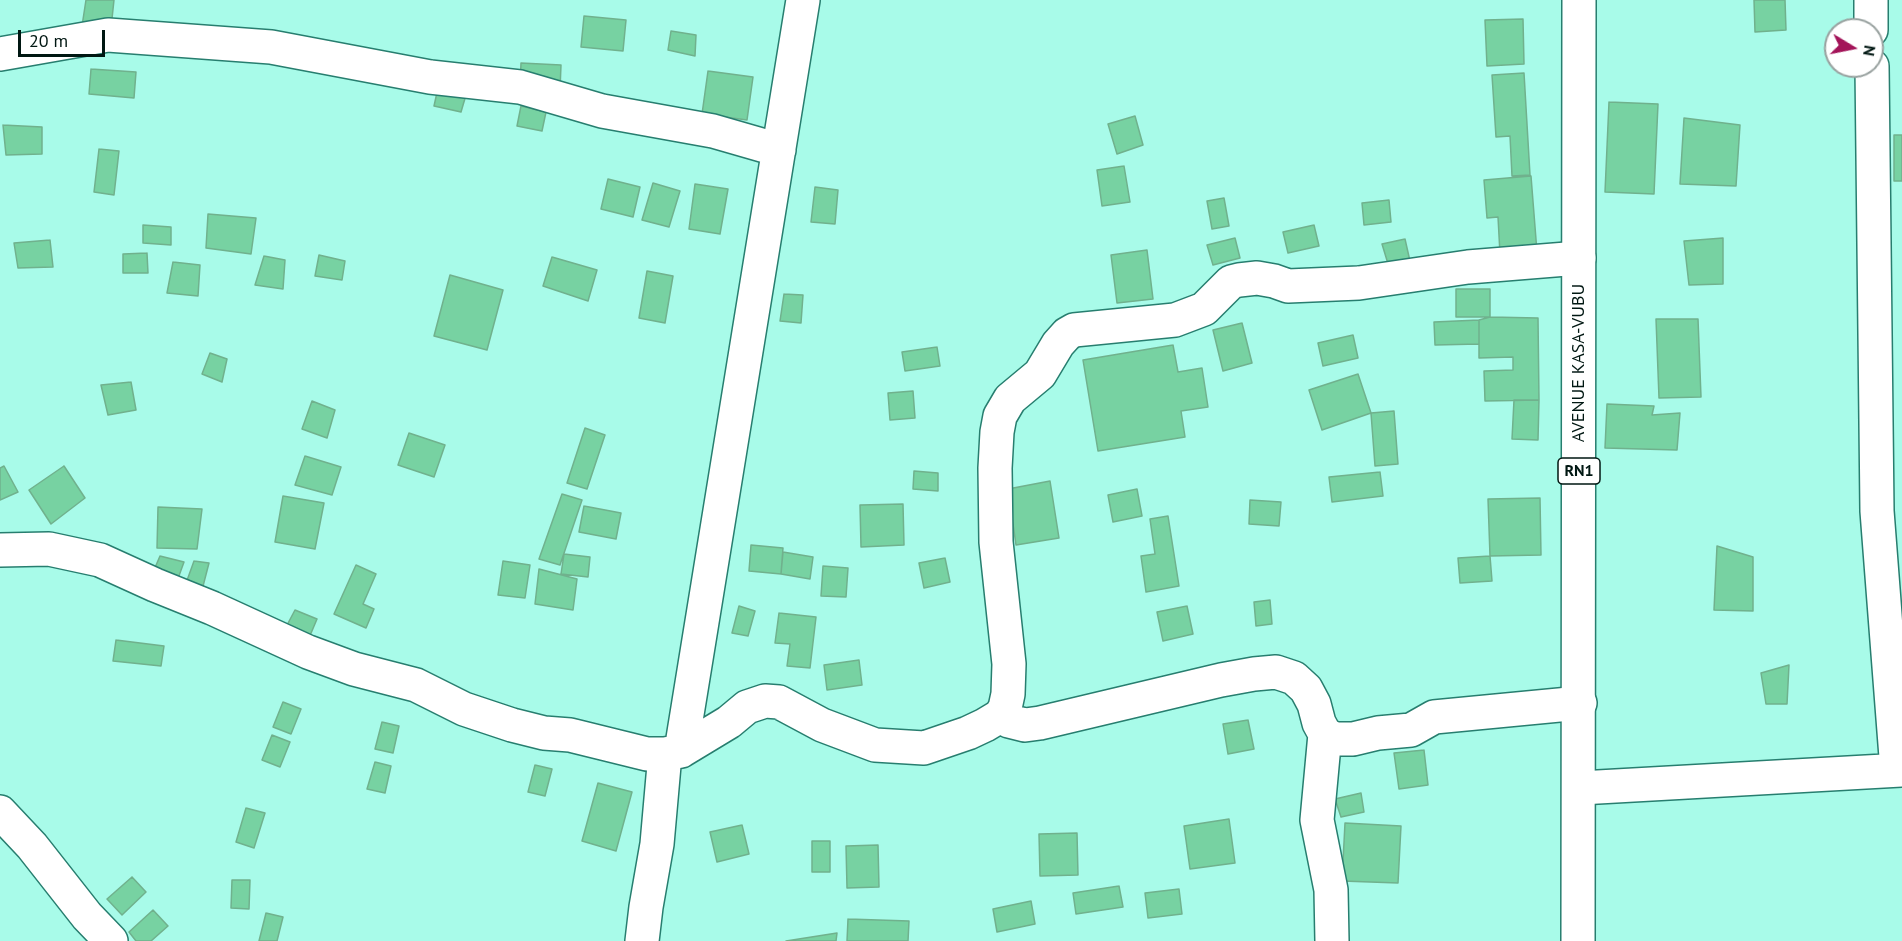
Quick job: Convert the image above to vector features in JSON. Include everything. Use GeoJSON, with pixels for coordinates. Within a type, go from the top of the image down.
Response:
{"type":"FeatureCollection","features":[{"type":"Feature","properties":{"kind":"main road"},"geometry":{"type":"LineString","coordinates":[[642,941],[803,0]]}},
{"type":"Feature","properties":{"kind":"main road","name":"AVENUE KASA-VUBU"},"geometry":{"type":"LineString","coordinates":[[1578,941],[1580,788],[1579,0]]}},
{"type":"Feature","properties":{"kind":"main road"},"geometry":{"type":"LineString","coordinates":[[1871,0],[1871,18]]}},
{"type":"Feature","properties":{"kind":"main road"},"geometry":{"type":"LineString","coordinates":[[0,54],[108,35],[271,47],[430,77],[520,87],[603,111],[713,131],[779,150]]}},
{"type":"Feature","properties":{"kind":"main road"},"geometry":{"type":"LineString","coordinates":[[1580,788],[1900,770],[1872,78]]}},
{"type":"Feature","properties":{"kind":"main road"},"geometry":{"type":"LineString","coordinates":[[0,550],[49,549],[100,560],[308,652],[354,669],[416,685],[464,709],[534,730],[570,735],[647,754],[673,753],[729,722],[747,707],[765,701],[779,702],[849,736],[875,745],[924,748],[969,733],[1000,716],[1005,708],[1009,664],[996,542],[997,432],[1000,416],[1010,399],[1040,374],[1058,344],[1067,334],[1074,330],[1175,320],[1204,309],[1231,282],[1239,280],[1257,278],[1288,286],[1359,283],[1468,267],[1579,258]]}},
{"type":"Feature","properties":{"kind":"main road"},"geometry":{"type":"LineString","coordinates":[[1000,716],[1009,722],[1025,725],[1221,680],[1276,672],[1294,678],[1306,689],[1325,734],[1317,820],[1331,890],[1332,941]]}},
{"type":"Feature","properties":{"kind":"main road"},"geometry":{"type":"LineString","coordinates":[[1325,734],[1335,739],[1353,739],[1378,733],[1411,730],[1434,717],[1580,703]]}},
{"type":"Feature","properties":{"kind":"main road"},"geometry":{"type":"LineString","coordinates":[[0,812],[32,846],[87,916],[111,941]]}},
{"type":"Feature","properties":{"kind":"building"},"geometry":{"type":"Polygon","coordinates":[[[86,0],[114,0],[111,28],[82,26],[86,0]]]}},
{"type":"Feature","properties":{"kind":"building"},"geometry":{"type":"Polygon","coordinates":[[[1754,0],[1785,0],[1786,30],[1755,32],[1754,0]]]}},
{"type":"Feature","properties":{"kind":"building"},"geometry":{"type":"Polygon","coordinates":[[[584,16],[626,20],[623,51],[581,47],[584,16]]]}},
{"type":"Feature","properties":{"kind":"building"},"geometry":{"type":"Polygon","coordinates":[[[1523,19],[1524,64],[1487,66],[1485,20],[1523,19]]]}},
{"type":"Feature","properties":{"kind":"building"},"geometry":{"type":"Polygon","coordinates":[[[671,31],[696,35],[695,56],[668,50],[671,31]]]}},
{"type":"Feature","properties":{"kind":"building"},"geometry":{"type":"Polygon","coordinates":[[[521,63],[561,65],[560,90],[520,87],[521,63]]]}},
{"type":"Feature","properties":{"kind":"building"},"geometry":{"type":"Polygon","coordinates":[[[91,69],[136,72],[134,98],[89,94],[91,69]]]}},
{"type":"Feature","properties":{"kind":"building"},"geometry":{"type":"Polygon","coordinates":[[[708,71],[753,77],[747,120],[702,114],[708,71]]]}},
{"type":"Feature","properties":{"kind":"building"},"geometry":{"type":"Polygon","coordinates":[[[1524,73],[1530,175],[1512,176],[1510,136],[1496,137],[1492,75],[1524,73]]]}},
{"type":"Feature","properties":{"kind":"building"},"geometry":{"type":"Polygon","coordinates":[[[438,88],[466,95],[461,112],[434,106],[438,88]]]}},
{"type":"Feature","properties":{"kind":"building"},"geometry":{"type":"Polygon","coordinates":[[[1609,102],[1658,104],[1654,194],[1605,192],[1609,102]]]}},
{"type":"Feature","properties":{"kind":"building"},"geometry":{"type":"Polygon","coordinates":[[[521,106],[546,112],[542,131],[517,126],[521,106]]]}},
{"type":"Feature","properties":{"kind":"building"},"geometry":{"type":"Polygon","coordinates":[[[1135,116],[1143,145],[1117,154],[1108,124],[1135,116]]]}},
{"type":"Feature","properties":{"kind":"building"},"geometry":{"type":"Polygon","coordinates":[[[1684,118],[1740,125],[1736,186],[1680,184],[1684,118]]]}},
{"type":"Feature","properties":{"kind":"building"},"geometry":{"type":"Polygon","coordinates":[[[3,125],[42,127],[42,154],[6,155],[3,125]]]}},
{"type":"Feature","properties":{"kind":"building"},"geometry":{"type":"Polygon","coordinates":[[[1894,135],[1902,135],[1902,181],[1894,181],[1894,135]]]}},
{"type":"Feature","properties":{"kind":"building"},"geometry":{"type":"Polygon","coordinates":[[[99,149],[119,151],[114,195],[94,192],[99,149]]]}},
{"type":"Feature","properties":{"kind":"building"},"geometry":{"type":"Polygon","coordinates":[[[1124,166],[1130,202],[1102,206],[1097,170],[1124,166]]]}},
{"type":"Feature","properties":{"kind":"building"},"geometry":{"type":"Polygon","coordinates":[[[1531,176],[1537,252],[1500,254],[1498,217],[1487,218],[1484,180],[1531,176]]]}},
{"type":"Feature","properties":{"kind":"building"},"geometry":{"type":"Polygon","coordinates":[[[608,179],[640,187],[633,217],[601,209],[608,179]]]}},
{"type":"Feature","properties":{"kind":"building"},"geometry":{"type":"Polygon","coordinates":[[[653,183],[680,191],[669,227],[642,220],[653,183]]]}},
{"type":"Feature","properties":{"kind":"building"},"geometry":{"type":"Polygon","coordinates":[[[695,184],[728,189],[720,234],[689,229],[695,184]]]}},
{"type":"Feature","properties":{"kind":"building"},"geometry":{"type":"Polygon","coordinates":[[[815,187],[838,190],[835,224],[811,222],[815,187]]]}},
{"type":"Feature","properties":{"kind":"building"},"geometry":{"type":"Polygon","coordinates":[[[1224,198],[1229,226],[1212,229],[1207,201],[1224,198]]]}},
{"type":"Feature","properties":{"kind":"building"},"geometry":{"type":"Polygon","coordinates":[[[1389,200],[1391,222],[1364,225],[1362,203],[1389,200]]]}},
{"type":"Feature","properties":{"kind":"building"},"geometry":{"type":"Polygon","coordinates":[[[208,214],[256,218],[251,254],[206,248],[208,214]]]}},
{"type":"Feature","properties":{"kind":"building"},"geometry":{"type":"Polygon","coordinates":[[[143,225],[171,227],[171,245],[143,243],[143,225]]]}},
{"type":"Feature","properties":{"kind":"building"},"geometry":{"type":"Polygon","coordinates":[[[1314,225],[1319,246],[1288,253],[1283,232],[1314,225]]]}},
{"type":"Feature","properties":{"kind":"building"},"geometry":{"type":"Polygon","coordinates":[[[1235,238],[1240,258],[1213,265],[1207,245],[1235,238]]]}},
{"type":"Feature","properties":{"kind":"building"},"geometry":{"type":"Polygon","coordinates":[[[1723,238],[1723,284],[1689,285],[1684,241],[1723,238]]]}},
{"type":"Feature","properties":{"kind":"building"},"geometry":{"type":"Polygon","coordinates":[[[1405,239],[1412,270],[1392,277],[1382,244],[1405,239]]]}},
{"type":"Feature","properties":{"kind":"building"},"geometry":{"type":"Polygon","coordinates":[[[50,240],[53,267],[18,268],[14,243],[50,240]]]}},
{"type":"Feature","properties":{"kind":"building"},"geometry":{"type":"Polygon","coordinates":[[[1147,250],[1153,299],[1117,303],[1111,255],[1147,250]]]}},
{"type":"Feature","properties":{"kind":"building"},"geometry":{"type":"Polygon","coordinates":[[[147,253],[148,273],[123,273],[123,254],[147,253]]]}},
{"type":"Feature","properties":{"kind":"building"},"geometry":{"type":"Polygon","coordinates":[[[319,255],[345,261],[342,280],[315,276],[319,255]]]}},
{"type":"Feature","properties":{"kind":"building"},"geometry":{"type":"Polygon","coordinates":[[[264,256],[285,260],[283,289],[255,285],[264,256]]]}},
{"type":"Feature","properties":{"kind":"building"},"geometry":{"type":"Polygon","coordinates":[[[552,257],[597,270],[588,301],[543,286],[552,257]]]}},
{"type":"Feature","properties":{"kind":"building"},"geometry":{"type":"Polygon","coordinates":[[[173,262],[200,265],[198,296],[167,293],[173,262]]]}},
{"type":"Feature","properties":{"kind":"building"},"geometry":{"type":"Polygon","coordinates":[[[647,271],[673,276],[665,323],[639,318],[647,271]]]}},
{"type":"Feature","properties":{"kind":"building"},"geometry":{"type":"Polygon","coordinates":[[[450,275],[503,290],[487,350],[434,336],[450,275]]]}},
{"type":"Feature","properties":{"kind":"building"},"geometry":{"type":"Polygon","coordinates":[[[1456,289],[1490,289],[1490,317],[1456,317],[1456,289]]]}},
{"type":"Feature","properties":{"kind":"building"},"geometry":{"type":"Polygon","coordinates":[[[784,294],[803,295],[801,323],[780,321],[784,294]]]}},
{"type":"Feature","properties":{"kind":"building"},"geometry":{"type":"Polygon","coordinates":[[[1490,317],[1538,318],[1539,400],[1485,401],[1484,371],[1513,370],[1513,357],[1479,358],[1479,320],[1490,317]]]}},
{"type":"Feature","properties":{"kind":"building"},"geometry":{"type":"Polygon","coordinates":[[[1656,319],[1698,319],[1701,397],[1659,398],[1656,319]]]}},
{"type":"Feature","properties":{"kind":"building"},"geometry":{"type":"Polygon","coordinates":[[[1479,320],[1479,344],[1435,345],[1434,322],[1479,320]]]}},
{"type":"Feature","properties":{"kind":"building"},"geometry":{"type":"Polygon","coordinates":[[[1242,323],[1252,363],[1223,371],[1213,330],[1242,323]]]}},
{"type":"Feature","properties":{"kind":"building"},"geometry":{"type":"Polygon","coordinates":[[[1353,335],[1358,358],[1323,366],[1318,343],[1353,335]]]}},
{"type":"Feature","properties":{"kind":"building"},"geometry":{"type":"Polygon","coordinates":[[[1173,345],[1178,372],[1202,368],[1208,407],[1181,411],[1185,437],[1098,451],[1083,360],[1173,345]]]}},
{"type":"Feature","properties":{"kind":"building"},"geometry":{"type":"Polygon","coordinates":[[[937,347],[940,366],[905,371],[902,352],[937,347]]]}},
{"type":"Feature","properties":{"kind":"building"},"geometry":{"type":"Polygon","coordinates":[[[210,353],[227,359],[222,382],[202,374],[210,353]]]}},
{"type":"Feature","properties":{"kind":"building"},"geometry":{"type":"Polygon","coordinates":[[[1358,374],[1371,413],[1322,430],[1309,390],[1358,374]]]}},
{"type":"Feature","properties":{"kind":"building"},"geometry":{"type":"Polygon","coordinates":[[[131,382],[136,410],[108,415],[101,385],[131,382]]]}},
{"type":"Feature","properties":{"kind":"building"},"geometry":{"type":"Polygon","coordinates":[[[913,391],[915,418],[890,420],[888,393],[913,391]]]}},
{"type":"Feature","properties":{"kind":"building"},"geometry":{"type":"Polygon","coordinates":[[[1514,400],[1539,400],[1538,440],[1512,439],[1514,400]]]}},
{"type":"Feature","properties":{"kind":"building"},"geometry":{"type":"Polygon","coordinates":[[[312,401],[335,410],[327,438],[302,429],[312,401]]]}},
{"type":"Feature","properties":{"kind":"building"},"geometry":{"type":"Polygon","coordinates":[[[1607,404],[1654,406],[1652,415],[1680,413],[1677,450],[1605,448],[1607,404]]]}},
{"type":"Feature","properties":{"kind":"building"},"geometry":{"type":"Polygon","coordinates":[[[1394,411],[1398,464],[1375,466],[1371,413],[1394,411]]]}},
{"type":"Feature","properties":{"kind":"building"},"geometry":{"type":"Polygon","coordinates":[[[585,428],[605,435],[587,489],[567,483],[585,428]]]}},
{"type":"Feature","properties":{"kind":"building"},"geometry":{"type":"Polygon","coordinates":[[[409,433],[445,445],[434,477],[398,465],[409,433]]]}},
{"type":"Feature","properties":{"kind":"building"},"geometry":{"type":"Polygon","coordinates":[[[305,456],[341,467],[332,495],[295,485],[305,456]]]}},
{"type":"Feature","properties":{"kind":"building"},"geometry":{"type":"Polygon","coordinates":[[[4,466],[18,492],[0,500],[0,468],[4,466]]]}},
{"type":"Feature","properties":{"kind":"building"},"geometry":{"type":"Polygon","coordinates":[[[64,466],[85,498],[51,524],[29,490],[64,466]]]}},
{"type":"Feature","properties":{"kind":"building"},"geometry":{"type":"Polygon","coordinates":[[[914,471],[938,473],[938,491],[913,489],[914,471]]]}},
{"type":"Feature","properties":{"kind":"building"},"geometry":{"type":"Polygon","coordinates":[[[1380,472],[1383,496],[1332,502],[1329,477],[1380,472]]]}},
{"type":"Feature","properties":{"kind":"building"},"geometry":{"type":"Polygon","coordinates":[[[1050,481],[1059,538],[1016,545],[1008,489],[1050,481]]]}},
{"type":"Feature","properties":{"kind":"building"},"geometry":{"type":"Polygon","coordinates":[[[1137,489],[1142,516],[1113,522],[1108,495],[1137,489]]]}},
{"type":"Feature","properties":{"kind":"building"},"geometry":{"type":"Polygon","coordinates":[[[562,494],[582,500],[560,565],[539,559],[562,494]]]}},
{"type":"Feature","properties":{"kind":"building"},"geometry":{"type":"Polygon","coordinates":[[[283,496],[324,503],[315,549],[275,542],[283,496]]]}},
{"type":"Feature","properties":{"kind":"building"},"geometry":{"type":"Polygon","coordinates":[[[1540,498],[1541,555],[1490,556],[1488,499],[1540,498]]]}},
{"type":"Feature","properties":{"kind":"building"},"geometry":{"type":"Polygon","coordinates":[[[1250,500],[1281,502],[1279,526],[1249,524],[1250,500]]]}},
{"type":"Feature","properties":{"kind":"building"},"geometry":{"type":"Polygon","coordinates":[[[903,504],[904,545],[861,547],[860,505],[903,504]]]}},
{"type":"Feature","properties":{"kind":"building"},"geometry":{"type":"Polygon","coordinates":[[[584,506],[621,513],[616,539],[579,532],[584,506]]]}},
{"type":"Feature","properties":{"kind":"building"},"geometry":{"type":"Polygon","coordinates":[[[158,507],[202,509],[197,549],[157,548],[158,507]]]}},
{"type":"Feature","properties":{"kind":"building"},"geometry":{"type":"Polygon","coordinates":[[[1168,516],[1179,586],[1146,592],[1141,556],[1155,554],[1150,519],[1168,516]]]}},
{"type":"Feature","properties":{"kind":"building"},"geometry":{"type":"Polygon","coordinates":[[[751,545],[783,548],[781,574],[749,571],[751,545]]]}},
{"type":"Feature","properties":{"kind":"building"},"geometry":{"type":"Polygon","coordinates":[[[1717,546],[1753,557],[1753,611],[1714,610],[1717,546]]]}},
{"type":"Feature","properties":{"kind":"building"},"geometry":{"type":"Polygon","coordinates":[[[783,552],[813,557],[810,579],[781,574],[783,552]]]}},
{"type":"Feature","properties":{"kind":"building"},"geometry":{"type":"Polygon","coordinates":[[[564,554],[590,557],[588,577],[561,574],[564,554]]]}},
{"type":"Feature","properties":{"kind":"building"},"geometry":{"type":"Polygon","coordinates":[[[160,556],[184,562],[176,584],[151,577],[160,556]]]}},
{"type":"Feature","properties":{"kind":"building"},"geometry":{"type":"Polygon","coordinates":[[[1490,556],[1492,581],[1460,583],[1458,558],[1490,556]]]}},
{"type":"Feature","properties":{"kind":"building"},"geometry":{"type":"Polygon","coordinates":[[[945,558],[950,582],[924,588],[919,563],[945,558]]]}},
{"type":"Feature","properties":{"kind":"building"},"geometry":{"type":"Polygon","coordinates":[[[194,561],[209,563],[202,590],[185,586],[194,561]]]}},
{"type":"Feature","properties":{"kind":"building"},"geometry":{"type":"Polygon","coordinates":[[[503,561],[530,565],[525,598],[498,595],[503,561]]]}},
{"type":"Feature","properties":{"kind":"building"},"geometry":{"type":"Polygon","coordinates":[[[356,565],[376,574],[363,604],[374,609],[366,628],[334,614],[356,565]]]}},
{"type":"Feature","properties":{"kind":"building"},"geometry":{"type":"Polygon","coordinates":[[[823,566],[848,568],[846,597],[821,596],[823,566]]]}},
{"type":"Feature","properties":{"kind":"building"},"geometry":{"type":"Polygon","coordinates":[[[539,569],[577,579],[573,610],[535,604],[539,569]]]}},
{"type":"Feature","properties":{"kind":"building"},"geometry":{"type":"Polygon","coordinates":[[[1270,600],[1272,624],[1256,626],[1254,602],[1270,600]]]}},
{"type":"Feature","properties":{"kind":"building"},"geometry":{"type":"Polygon","coordinates":[[[739,606],[755,611],[748,636],[732,633],[739,606]]]}},
{"type":"Feature","properties":{"kind":"building"},"geometry":{"type":"Polygon","coordinates":[[[1187,606],[1193,634],[1163,641],[1157,612],[1187,606]]]}},
{"type":"Feature","properties":{"kind":"building"},"geometry":{"type":"Polygon","coordinates":[[[295,610],[317,619],[309,638],[286,627],[295,610]]]}},
{"type":"Feature","properties":{"kind":"building"},"geometry":{"type":"Polygon","coordinates":[[[779,613],[816,617],[810,668],[787,666],[790,644],[775,643],[779,613]]]}},
{"type":"Feature","properties":{"kind":"building"},"geometry":{"type":"Polygon","coordinates":[[[116,640],[164,646],[161,666],[113,661],[116,640]]]}},
{"type":"Feature","properties":{"kind":"building"},"geometry":{"type":"Polygon","coordinates":[[[859,660],[862,685],[827,690],[824,665],[859,660]]]}},
{"type":"Feature","properties":{"kind":"building"},"geometry":{"type":"Polygon","coordinates":[[[1789,665],[1787,704],[1766,704],[1761,673],[1789,665]]]}},
{"type":"Feature","properties":{"kind":"building"},"geometry":{"type":"Polygon","coordinates":[[[283,702],[301,709],[291,734],[273,727],[283,702]]]}},
{"type":"Feature","properties":{"kind":"building"},"geometry":{"type":"Polygon","coordinates":[[[1248,720],[1254,749],[1228,754],[1223,724],[1248,720]]]}},
{"type":"Feature","properties":{"kind":"building"},"geometry":{"type":"Polygon","coordinates":[[[382,722],[399,726],[393,753],[375,749],[382,722]]]}},
{"type":"Feature","properties":{"kind":"building"},"geometry":{"type":"Polygon","coordinates":[[[272,735],[290,742],[280,767],[262,760],[272,735]]]}},
{"type":"Feature","properties":{"kind":"building"},"geometry":{"type":"Polygon","coordinates":[[[1424,750],[1428,785],[1399,789],[1394,753],[1424,750]]]}},
{"type":"Feature","properties":{"kind":"building"},"geometry":{"type":"Polygon","coordinates":[[[375,762],[391,766],[385,793],[367,789],[375,762]]]}},
{"type":"Feature","properties":{"kind":"building"},"geometry":{"type":"Polygon","coordinates":[[[535,765],[552,769],[545,796],[528,792],[535,765]]]}},
{"type":"Feature","properties":{"kind":"building"},"geometry":{"type":"Polygon","coordinates":[[[598,783],[632,792],[616,851],[582,841],[598,783]]]}},
{"type":"Feature","properties":{"kind":"building"},"geometry":{"type":"Polygon","coordinates":[[[1361,793],[1364,812],[1341,817],[1335,799],[1361,793]]]}},
{"type":"Feature","properties":{"kind":"building"},"geometry":{"type":"Polygon","coordinates":[[[246,808],[265,813],[254,848],[236,842],[246,808]]]}},
{"type":"Feature","properties":{"kind":"building"},"geometry":{"type":"Polygon","coordinates":[[[1229,819],[1235,863],[1190,869],[1184,826],[1229,819]]]}},
{"type":"Feature","properties":{"kind":"building"},"geometry":{"type":"Polygon","coordinates":[[[1345,823],[1401,826],[1398,883],[1342,881],[1345,823]]]}},
{"type":"Feature","properties":{"kind":"building"},"geometry":{"type":"Polygon","coordinates":[[[742,825],[749,854],[717,862],[710,832],[742,825]]]}},
{"type":"Feature","properties":{"kind":"building"},"geometry":{"type":"Polygon","coordinates":[[[1077,833],[1078,875],[1040,876],[1039,834],[1077,833]]]}},
{"type":"Feature","properties":{"kind":"building"},"geometry":{"type":"Polygon","coordinates":[[[812,841],[830,841],[830,872],[812,872],[812,841]]]}},
{"type":"Feature","properties":{"kind":"building"},"geometry":{"type":"Polygon","coordinates":[[[878,845],[879,887],[847,888],[846,846],[878,845]]]}},
{"type":"Feature","properties":{"kind":"building"},"geometry":{"type":"Polygon","coordinates":[[[132,877],[146,892],[122,915],[107,899],[132,877]]]}},
{"type":"Feature","properties":{"kind":"building"},"geometry":{"type":"Polygon","coordinates":[[[232,880],[250,880],[249,909],[231,908],[232,880]]]}},
{"type":"Feature","properties":{"kind":"building"},"geometry":{"type":"Polygon","coordinates":[[[1119,886],[1123,907],[1076,914],[1073,893],[1119,886]]]}},
{"type":"Feature","properties":{"kind":"building"},"geometry":{"type":"Polygon","coordinates":[[[1179,889],[1182,914],[1148,918],[1145,893],[1179,889]]]}},
{"type":"Feature","properties":{"kind":"building"},"geometry":{"type":"Polygon","coordinates":[[[1031,901],[1035,924],[997,932],[993,909],[1031,901]]]}},
{"type":"Feature","properties":{"kind":"building"},"geometry":{"type":"Polygon","coordinates":[[[153,910],[168,926],[151,941],[136,941],[129,932],[153,910]]]}},
{"type":"Feature","properties":{"kind":"building"},"geometry":{"type":"Polygon","coordinates":[[[266,913],[283,917],[277,941],[259,941],[266,913]]]}},
{"type":"Feature","properties":{"kind":"building"},"geometry":{"type":"Polygon","coordinates":[[[848,919],[909,921],[908,941],[847,941],[848,919]]]}},
{"type":"Feature","properties":{"kind":"building"},"geometry":{"type":"Polygon","coordinates":[[[837,933],[836,941],[786,941],[837,933]]]}}]}
